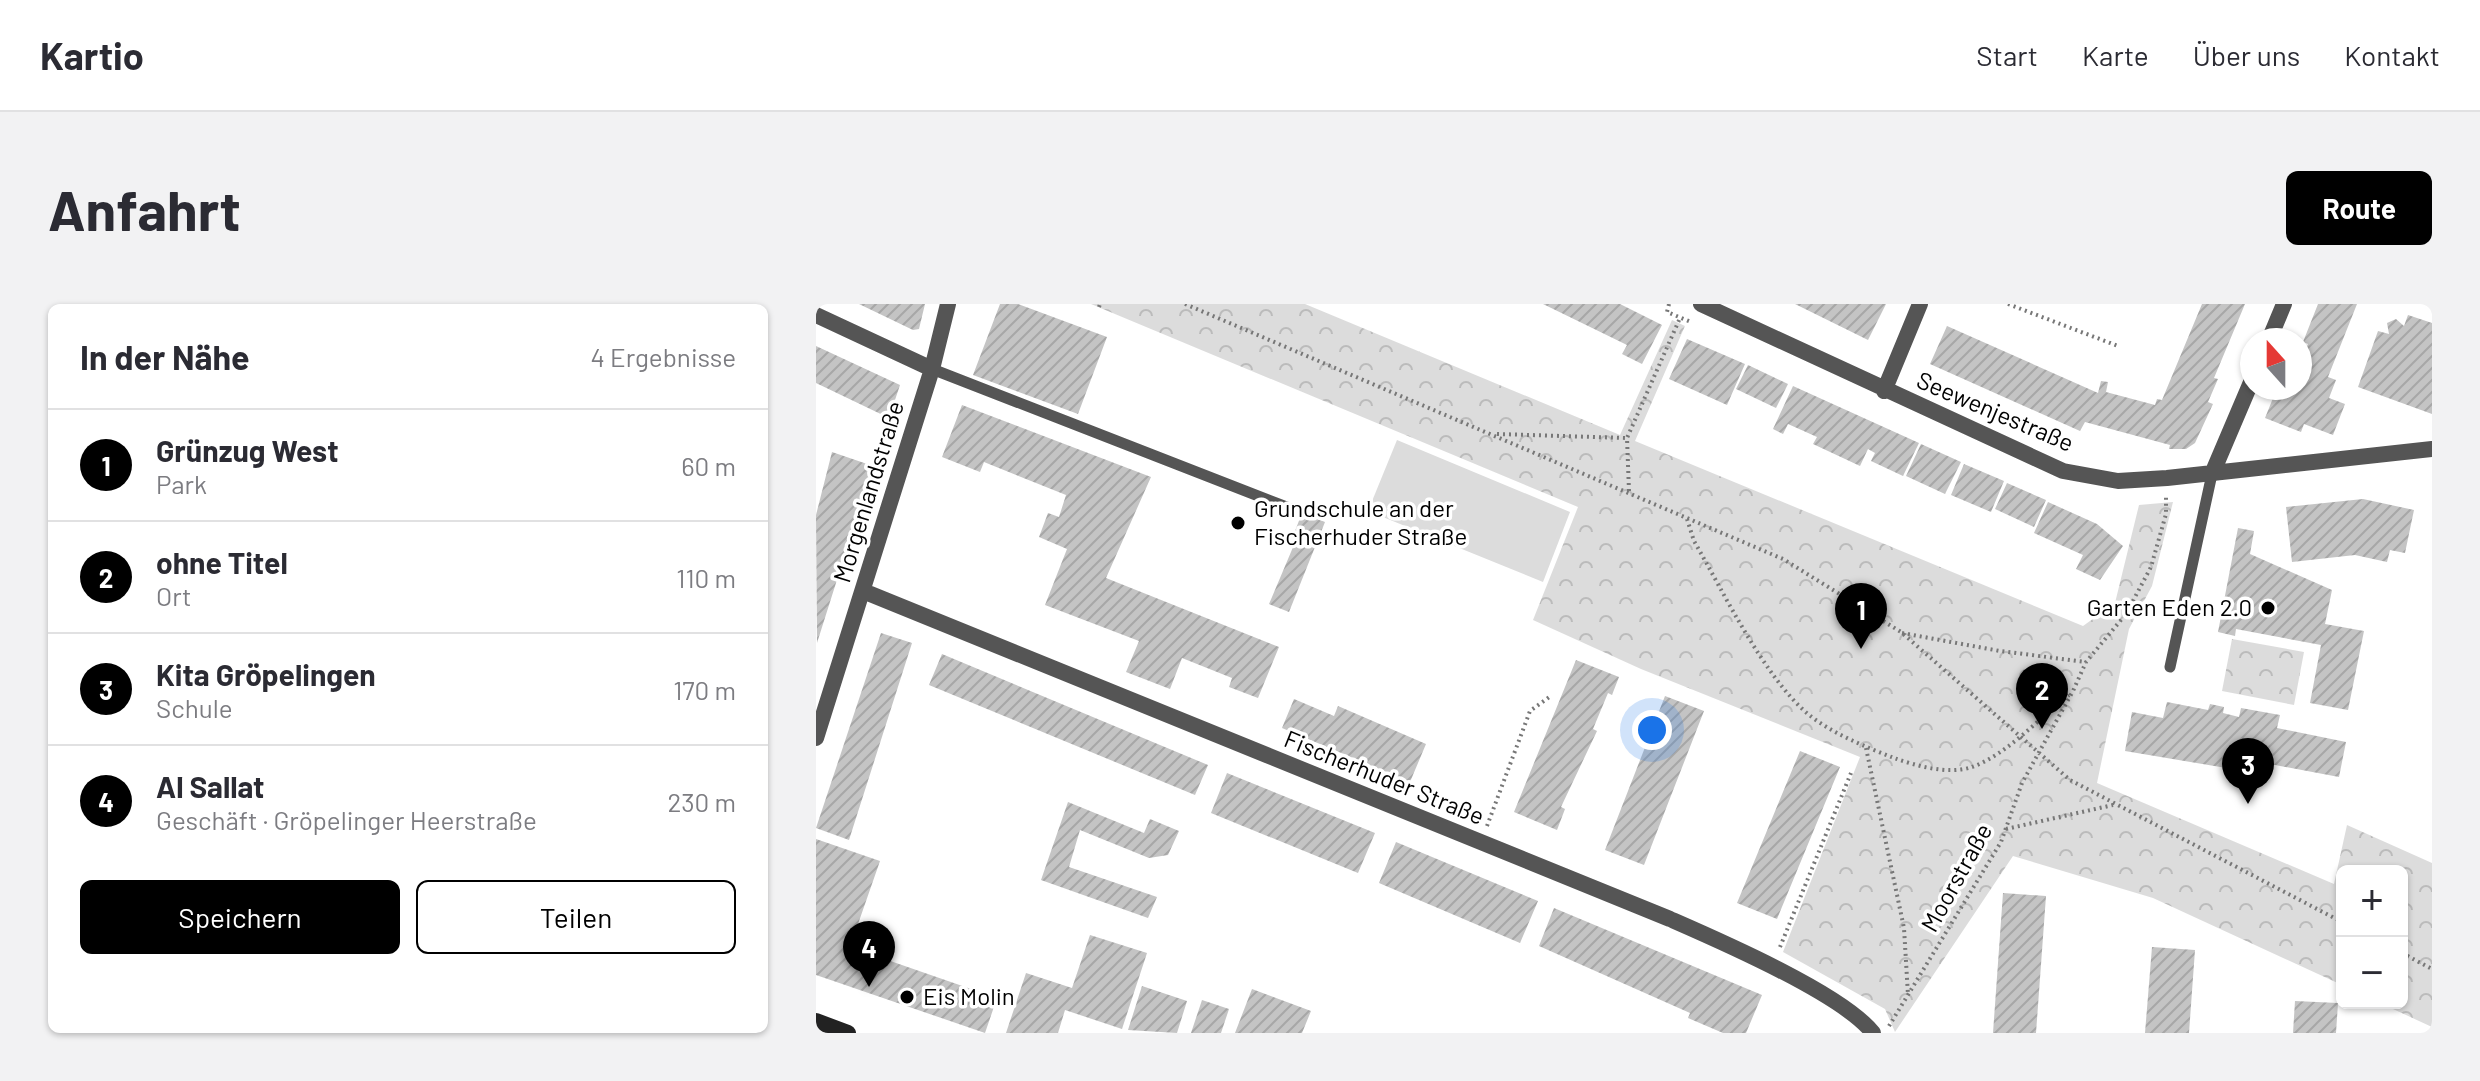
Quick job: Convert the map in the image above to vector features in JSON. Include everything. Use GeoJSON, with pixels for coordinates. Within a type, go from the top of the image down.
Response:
{"type":"FeatureCollection","features":[{"type":"Feature","properties":{"kind":"main road"},"geometry":{"type":"LineString","coordinates":[[816,1021],[848,1033]]}},
{"type":"Feature","properties":{"kind":"street","name":"Morgenlandstraße"},"geometry":{"type":"LineString","coordinates":[[816,738],[932,369],[948,304]]}},
{"type":"Feature","properties":{"kind":"street","name":"Seewenjestraße"},"geometry":{"type":"LineString","coordinates":[[1701,304],[2063,471],[2118,481],[2212,474],[2432,449]]}},
{"type":"Feature","properties":{"kind":"street"},"geometry":{"type":"LineString","coordinates":[[1884,391],[1920,304]]}},
{"type":"Feature","properties":{"kind":"street"},"geometry":{"type":"LineString","coordinates":[[2274,328],[2284,304]]}},
{"type":"Feature","properties":{"kind":"street"},"geometry":{"type":"LineString","coordinates":[[816,315],[932,369]]}},
{"type":"Feature","properties":{"kind":"street"},"geometry":{"type":"LineString","coordinates":[[2212,474],[2243,400]]}},
{"type":"Feature","properties":{"kind":"street","name":"Fischerhuder Straße"},"geometry":{"type":"LineString","coordinates":[[863,591],[1670,919],[1773,968],[1847,1010],[1873,1033]]}},
{"type":"Feature","properties":{"kind":"lane"},"geometry":{"type":"LineString","coordinates":[[932,369],[1289,508]]}},
{"type":"Feature","properties":{"kind":"lane"},"geometry":{"type":"LineString","coordinates":[[2170,667],[2212,474]]}},
{"type":"Feature","properties":{"kind":"path"},"geometry":{"type":"LineString","coordinates":[[1185,304],[1783,559],[1901,632],[2070,780],[2336,919]]}},
{"type":"Feature","properties":{"kind":"path"},"geometry":{"type":"LineString","coordinates":[[2008,304],[2118,346]]}},
{"type":"Feature","properties":{"kind":"path"},"geometry":{"type":"LineString","coordinates":[[1629,491],[1627,438],[1680,318]]}},
{"type":"Feature","properties":{"kind":"path"},"geometry":{"type":"LineString","coordinates":[[1492,434],[1627,438]]}},
{"type":"Feature","properties":{"kind":"path","name":"Moorstraße"},"geometry":{"type":"LineString","coordinates":[[1884,1033],[2006,829],[2038,752],[2086,662],[2126,614],[2151,567],[2166,514],[2167,478]]}},
{"type":"Feature","properties":{"kind":"path"},"geometry":{"type":"LineString","coordinates":[[1687,519],[1694,541],[1780,683],[1808,714],[1866,747],[1906,762],[1949,771],[1969,768],[1991,758],[2073,691]]}},
{"type":"Feature","properties":{"kind":"path"},"geometry":{"type":"LineString","coordinates":[[1901,632],[2000,651],[2086,662]]}},
{"type":"Feature","properties":{"kind":"path"},"geometry":{"type":"LineString","coordinates":[[1481,843],[1530,711],[1552,695]]}},
{"type":"Feature","properties":{"kind":"path"},"geometry":{"type":"LineString","coordinates":[[1866,747],[1904,928],[1908,997]]}},
{"type":"Feature","properties":{"kind":"path"},"geometry":{"type":"LineString","coordinates":[[1773,968],[1851,773]]}},
{"type":"Feature","properties":{"kind":"path"},"geometry":{"type":"LineString","coordinates":[[2006,829],[2115,804]]}},
{"type":"Feature","properties":{"kind":"path"},"geometry":{"type":"LineString","coordinates":[[2408,956],[2432,969]]}},
{"type":"Feature","properties":{"kind":"green space"},"geometry":{"type":"Polygon","coordinates":[[[1091,304],[1305,304],[1620,435],[1672,320],[1685,326],[1635,441],[2083,626],[2115,603],[2139,505],[2173,502],[2152,586],[2129,629],[2097,783],[2334,884],[2336,875],[2336,982],[2153,898],[2013,856],[1895,1032],[1885,1009],[1783,952],[1860,757],[1641,669],[1533,620],[1578,507],[1091,304]]]}},
{"type":"Feature","properties":{"kind":"green space"},"geometry":{"type":"Polygon","coordinates":[[[1397,440],[1570,512],[1543,582],[1368,511],[1397,440]]]}},
{"type":"Feature","properties":{"kind":"green space"},"geometry":{"type":"Polygon","coordinates":[[[2232,639],[2304,652],[2294,705],[2222,691],[2232,639]]]}},
{"type":"Feature","properties":{"kind":"green space"},"geometry":{"type":"Polygon","coordinates":[[[2347,825],[2432,863],[2432,1027],[2393,1009],[2408,1009],[2408,865],[2338,865],[2347,825]]]}},
{"type":"Feature","properties":{"kind":"building"},"geometry":{"type":"Polygon","coordinates":[[[859,304],[925,304],[919,329],[913,330],[859,304]]]}},
{"type":"Feature","properties":{"kind":"building"},"geometry":{"type":"Polygon","coordinates":[[[1000,304],[1018,304],[1107,337],[1078,414],[973,375],[1000,304]]]}},
{"type":"Feature","properties":{"kind":"building"},"geometry":{"type":"Polygon","coordinates":[[[1543,304],[1620,304],[1662,325],[1642,364],[1622,354],[1627,345],[1543,304]]]}},
{"type":"Feature","properties":{"kind":"building"},"geometry":{"type":"Polygon","coordinates":[[[1795,304],[1886,304],[1868,340],[1795,304]]]}},
{"type":"Feature","properties":{"kind":"building"},"geometry":{"type":"Polygon","coordinates":[[[2202,304],[2245,304],[2214,378],[2218,379],[2208,402],[2213,404],[2195,443],[2186,449],[2169,449],[2170,445],[2085,422],[2080,431],[1930,364],[1947,326],[2098,393],[2101,381],[2108,382],[2106,392],[2155,405],[2157,399],[2162,400],[2202,304]]]}},
{"type":"Feature","properties":{"kind":"building"},"geometry":{"type":"Polygon","coordinates":[[[2318,304],[2357,304],[2328,377],[2336,380],[2329,398],[2345,404],[2333,435],[2304,424],[2301,432],[2265,418],[2272,400],[2312,400],[2312,328],[2309,328],[2318,304]]]}},
{"type":"Feature","properties":{"kind":"building"},"geometry":{"type":"Polygon","coordinates":[[[2408,315],[2432,323],[2432,414],[2358,387],[2378,331],[2389,334],[2387,323],[2396,319],[2404,326],[2408,315]]]}},
{"type":"Feature","properties":{"kind":"building"},"geometry":{"type":"Polygon","coordinates":[[[1687,339],[1745,364],[1727,405],[1669,379],[1687,339]]]}},
{"type":"Feature","properties":{"kind":"building"},"geometry":{"type":"Polygon","coordinates":[[[816,346],[900,385],[889,418],[816,383],[816,346]]]}},
{"type":"Feature","properties":{"kind":"building"},"geometry":{"type":"Polygon","coordinates":[[[1748,365],[1788,384],[1776,408],[1736,389],[1748,365]]]}},
{"type":"Feature","properties":{"kind":"building"},"geometry":{"type":"Polygon","coordinates":[[[1793,386],[1919,443],[1903,476],[1871,461],[1875,453],[1868,449],[1860,466],[1813,444],[1817,437],[1788,424],[1783,434],[1773,429],[1793,386]]]}},
{"type":"Feature","properties":{"kind":"building"},"geometry":{"type":"Polygon","coordinates":[[[962,405],[1151,477],[1106,578],[1279,647],[1258,698],[1229,687],[1232,678],[1182,658],[1170,689],[1126,672],[1139,641],[1045,605],[1067,549],[1039,537],[1048,513],[1059,517],[1066,495],[984,462],[980,472],[942,457],[962,405]]]}},
{"type":"Feature","properties":{"kind":"building"},"geometry":{"type":"Polygon","coordinates":[[[1921,444],[1961,462],[1945,494],[1906,476],[1921,444]]]}},
{"type":"Feature","properties":{"kind":"building"},"geometry":{"type":"Polygon","coordinates":[[[832,452],[873,466],[817,643],[816,515],[832,452]]]}},
{"type":"Feature","properties":{"kind":"building"},"geometry":{"type":"Polygon","coordinates":[[[1964,464],[2004,481],[1991,512],[1951,495],[1964,464]]]}},
{"type":"Feature","properties":{"kind":"building"},"geometry":{"type":"Polygon","coordinates":[[[2007,483],[2046,500],[2034,527],[1995,509],[2007,483]]]}},
{"type":"Feature","properties":{"kind":"building"},"geometry":{"type":"Polygon","coordinates":[[[2363,499],[2414,510],[2405,553],[2390,550],[2387,562],[2355,555],[2292,562],[2286,507],[2363,499]]]}},
{"type":"Feature","properties":{"kind":"building"},"geometry":{"type":"Polygon","coordinates":[[[2048,502],[2097,524],[2123,546],[2100,580],[2076,569],[2083,555],[2034,533],[2048,502]]]}},
{"type":"Feature","properties":{"kind":"building"},"geometry":{"type":"Polygon","coordinates":[[[1302,513],[1325,522],[1289,612],[1269,604],[1299,533],[1295,531],[1302,513]]]}},
{"type":"Feature","properties":{"kind":"building"},"geometry":{"type":"Polygon","coordinates":[[[2238,528],[2254,531],[2250,554],[2332,590],[2325,624],[2364,631],[2348,710],[2310,703],[2321,645],[2236,629],[2235,636],[2218,632],[2238,528]]]}},
{"type":"Feature","properties":{"kind":"building"},"geometry":{"type":"Polygon","coordinates":[[[881,633],[912,643],[849,840],[816,828],[881,633]]]}},
{"type":"Feature","properties":{"kind":"building"},"geometry":{"type":"Polygon","coordinates":[[[942,654],[1208,765],[1195,795],[929,685],[942,654]]]}},
{"type":"Feature","properties":{"kind":"building"},"geometry":{"type":"Polygon","coordinates":[[[1576,660],[1619,677],[1612,695],[1608,693],[1593,729],[1597,731],[1561,807],[1565,809],[1557,830],[1514,812],[1576,660]]]}},
{"type":"Feature","properties":{"kind":"building"},"geometry":{"type":"Polygon","coordinates":[[[1665,696],[1704,711],[1644,865],[1605,850],[1665,696]]]}},
{"type":"Feature","properties":{"kind":"building"},"geometry":{"type":"Polygon","coordinates":[[[1294,699],[1334,716],[1338,706],[1426,744],[1410,782],[1282,728],[1294,699]]]}},
{"type":"Feature","properties":{"kind":"building"},"geometry":{"type":"Polygon","coordinates":[[[2167,702],[2208,710],[2210,704],[2224,707],[2223,713],[2239,717],[2241,708],[2280,715],[2277,728],[2346,742],[2339,777],[2270,764],[2268,775],[2125,751],[2132,712],[2163,718],[2167,702]]]}},
{"type":"Feature","properties":{"kind":"building"},"geometry":{"type":"Polygon","coordinates":[[[1800,751],[1840,767],[1777,919],[1737,903],[1800,751]]]}},
{"type":"Feature","properties":{"kind":"building"},"geometry":{"type":"Polygon","coordinates":[[[1227,773],[1375,833],[1358,873],[1211,813],[1227,773]]]}},
{"type":"Feature","properties":{"kind":"building"},"geometry":{"type":"Polygon","coordinates":[[[1068,802],[1144,833],[1150,819],[1179,831],[1168,855],[1149,858],[1080,830],[1069,867],[1157,897],[1148,918],[1041,880],[1068,802]]]}},
{"type":"Feature","properties":{"kind":"building"},"geometry":{"type":"Polygon","coordinates":[[[816,839],[880,861],[850,947],[997,998],[985,1033],[816,975],[816,839]]]}},
{"type":"Feature","properties":{"kind":"building"},"geometry":{"type":"Polygon","coordinates":[[[1396,842],[1538,901],[1520,943],[1379,883],[1396,842]]]}},
{"type":"Feature","properties":{"kind":"building"},"geometry":{"type":"Polygon","coordinates":[[[2003,893],[2046,896],[2036,1033],[1993,1033],[2003,893]]]}},
{"type":"Feature","properties":{"kind":"building"},"geometry":{"type":"Polygon","coordinates":[[[1554,908],[1762,995],[1746,1033],[1723,1033],[1688,1018],[1690,1013],[1539,946],[1554,908]]]}},
{"type":"Feature","properties":{"kind":"building"},"geometry":{"type":"Polygon","coordinates":[[[1090,935],[1147,953],[1122,1029],[1065,1010],[1058,1033],[1006,1033],[1026,973],[1072,988],[1090,935]]]}},
{"type":"Feature","properties":{"kind":"building"},"geometry":{"type":"Polygon","coordinates":[[[2152,947],[2195,950],[2189,1033],[2145,1033],[2152,947]]]}},
{"type":"Feature","properties":{"kind":"building"},"geometry":{"type":"Polygon","coordinates":[[[1142,986],[1187,1001],[1177,1033],[1128,1030],[1142,986]]]}},
{"type":"Feature","properties":{"kind":"building"},"geometry":{"type":"Polygon","coordinates":[[[1252,989],[1311,1011],[1302,1033],[1235,1033],[1252,989]]]}},
{"type":"Feature","properties":{"kind":"building"},"geometry":{"type":"Polygon","coordinates":[[[1202,1000],[1229,1009],[1221,1033],[1191,1033],[1202,1000]]]}},
{"type":"Feature","properties":{"kind":"building"},"geometry":{"type":"Polygon","coordinates":[[[2295,1001],[2336,1003],[2336,1033],[2293,1033],[2295,1001]]]}},
{"type":"Feature","properties":{"kind":"tram line"},"geometry":{"type":"LineString","coordinates":[[816,1031],[821,1033]]}},
{"type":"Feature","properties":{"kind":"place","name":"Grundschule an der Fischerhuder Straße"},"geometry":{"type":"Point","coordinates":[1238,523]}},
{"type":"Feature","properties":{"kind":"place","name":"Garten Eden 2.0"},"geometry":{"type":"Point","coordinates":[2268,608]}},
{"type":"Feature","properties":{"kind":"place","name":"Grünzug West"},"geometry":{"type":"Point","coordinates":[1861,649]}},
{"type":"Feature","properties":{"kind":"place","name":"ohne Titel"},"geometry":{"type":"Point","coordinates":[2042,729]}},
{"type":"Feature","properties":{"kind":"place","name":"Kita Gröpelingen"},"geometry":{"type":"Point","coordinates":[2248,804]}},
{"type":"Feature","properties":{"kind":"place","name":"Al Sallat"},"geometry":{"type":"Point","coordinates":[869,987]}},
{"type":"Feature","properties":{"kind":"place","name":"Eis Molin"},"geometry":{"type":"Point","coordinates":[907,997]}}]}
